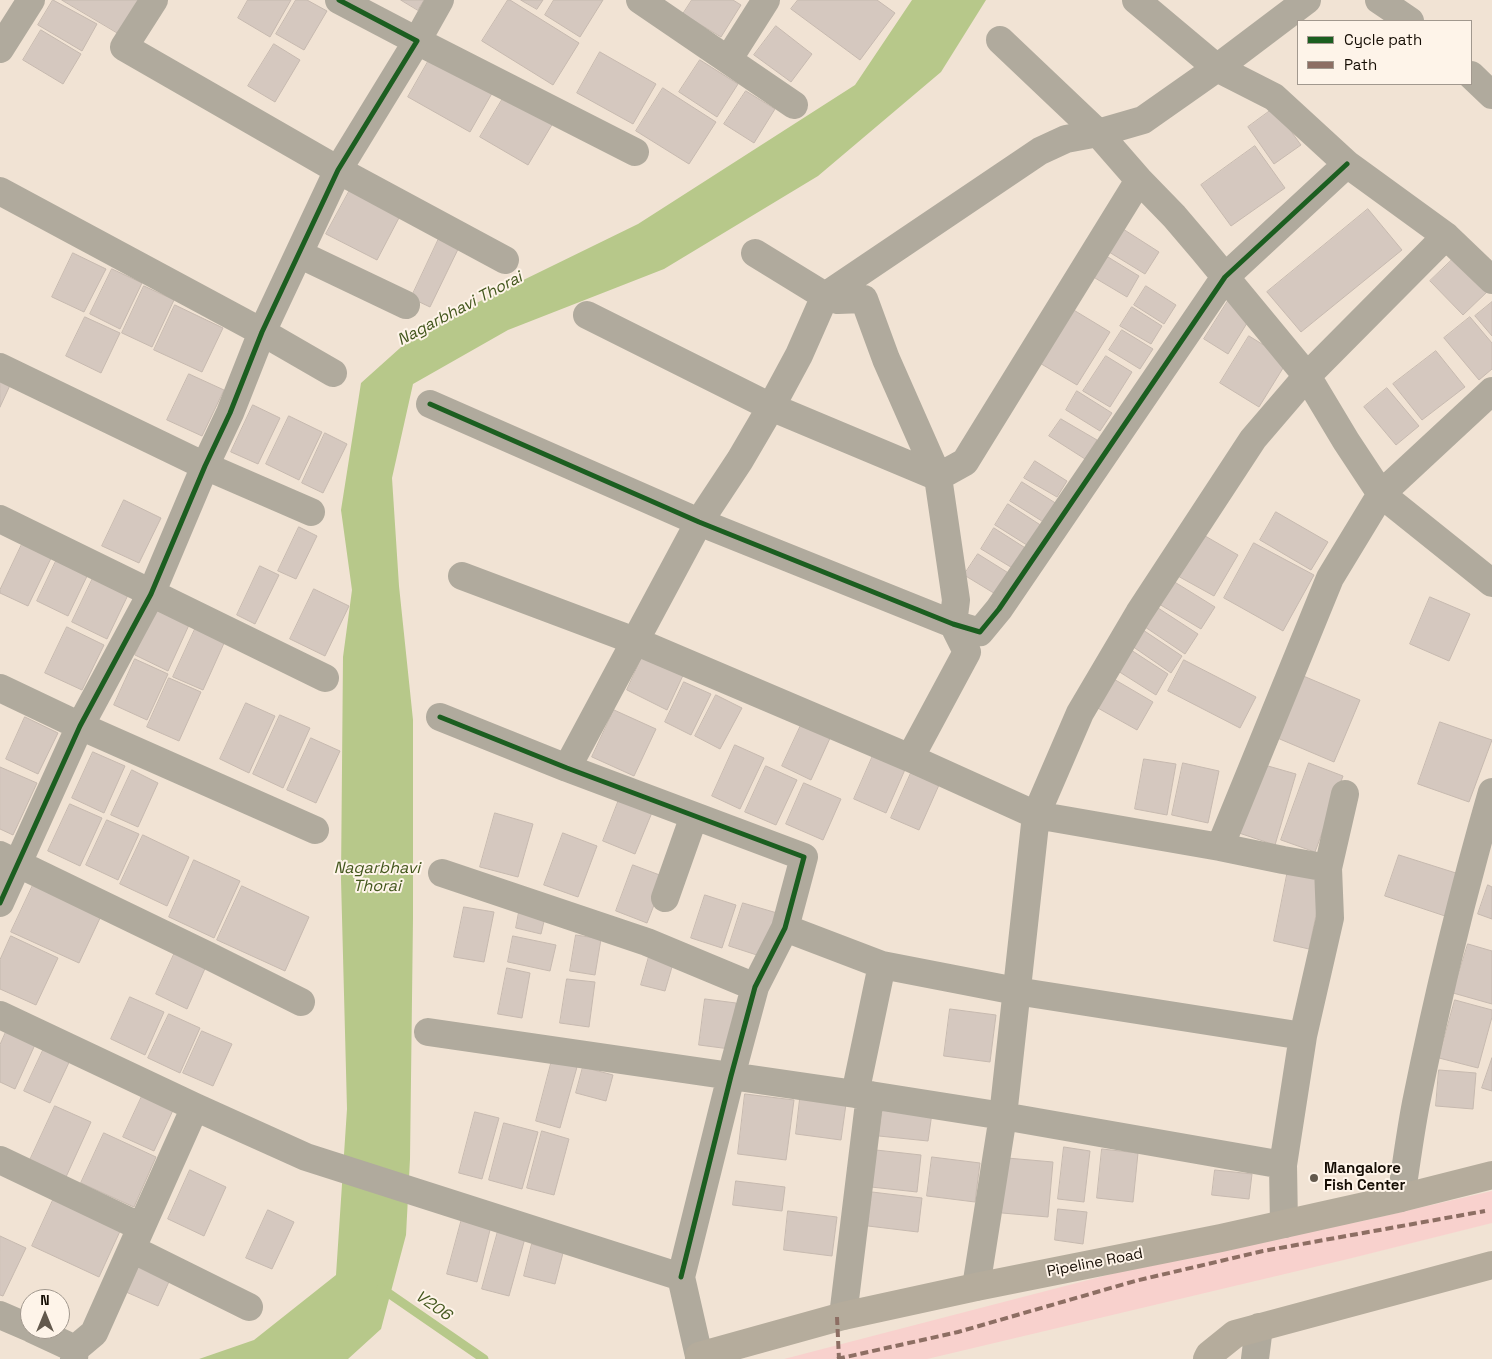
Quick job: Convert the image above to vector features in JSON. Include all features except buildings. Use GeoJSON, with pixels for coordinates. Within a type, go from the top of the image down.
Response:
{"type":"FeatureCollection","features":[{"type":"Feature","properties":{"kind":"main road","name":"Pipeline Road"},"geometry":{"type":"LineString","coordinates":[[700,1357],[843,1316],[976,1287],[1221,1238],[1401,1198],[1492,1175]]}},
{"type":"Feature","properties":{"kind":"main road"},"geometry":{"type":"LineString","coordinates":[[1207,1359],[1208,1355],[1235,1334],[1258,1326],[1492,1265]]}},
{"type":"Feature","properties":{"kind":"street"},"geometry":{"type":"LineString","coordinates":[[0,49],[31,0]]}},
{"type":"Feature","properties":{"kind":"street"},"geometry":{"type":"LineString","coordinates":[[154,0],[124,48],[338,170],[505,260]]}},
{"type":"Feature","properties":{"kind":"street"},"geometry":{"type":"LineString","coordinates":[[339,0],[635,152]]}},
{"type":"Feature","properties":{"kind":"street"},"geometry":{"type":"LineString","coordinates":[[0,903],[9,859],[151,594],[205,466],[230,413],[262,332],[338,170],[440,0]]}},
{"type":"Feature","properties":{"kind":"street"},"geometry":{"type":"LineString","coordinates":[[640,0],[794,105]]}},
{"type":"Feature","properties":{"kind":"street"},"geometry":{"type":"LineString","coordinates":[[728,60],[766,0]]}},
{"type":"Feature","properties":{"kind":"street"},"geometry":{"type":"LineString","coordinates":[[1136,0],[1217,68],[1274,97],[1347,164],[1446,236],[1492,280]]}},
{"type":"Feature","properties":{"kind":"street"},"geometry":{"type":"LineString","coordinates":[[567,768],[700,522],[771,407],[799,355],[825,296],[1040,151],[1066,139],[1098,133],[1142,120],[1217,68],[1306,0]]}},
{"type":"Feature","properties":{"kind":"street"},"geometry":{"type":"LineString","coordinates":[[1379,0],[1409,20]]}},
{"type":"Feature","properties":{"kind":"street"},"geometry":{"type":"LineString","coordinates":[[1000,40],[1098,133],[1139,180],[1174,216],[1307,376],[1381,494],[1492,583]]}},
{"type":"Feature","properties":{"kind":"street"},"geometry":{"type":"LineString","coordinates":[[1472,76],[1492,95]]}},
{"type":"Feature","properties":{"kind":"street"},"geometry":{"type":"LineString","coordinates":[[430,404],[700,522],[953,624],[980,632],[999,609],[1225,277],[1347,164]]}},
{"type":"Feature","properties":{"kind":"street"},"geometry":{"type":"LineString","coordinates":[[938,477],[965,462],[1139,180]]}},
{"type":"Feature","properties":{"kind":"street"},"geometry":{"type":"LineString","coordinates":[[0,191],[262,332],[333,373]]}},
{"type":"Feature","properties":{"kind":"street"},"geometry":{"type":"LineString","coordinates":[[976,1287],[1003,1116],[1036,815],[1080,713],[1139,613],[1253,439],[1307,376],[1446,236]]}},
{"type":"Feature","properties":{"kind":"street"},"geometry":{"type":"LineString","coordinates":[[755,252],[825,296],[838,300],[864,299],[886,359],[938,477],[956,600],[953,624],[967,652],[910,758]]}},
{"type":"Feature","properties":{"kind":"street"},"geometry":{"type":"LineString","coordinates":[[299,254],[406,305]]}},
{"type":"Feature","properties":{"kind":"street"},"geometry":{"type":"LineString","coordinates":[[587,315],[771,407],[938,477]]}},
{"type":"Feature","properties":{"kind":"street"},"geometry":{"type":"LineString","coordinates":[[0,367],[205,466],[311,512]]}},
{"type":"Feature","properties":{"kind":"street"},"geometry":{"type":"LineString","coordinates":[[1220,847],[1330,578],[1381,494],[1492,391]]}},
{"type":"Feature","properties":{"kind":"street"},"geometry":{"type":"LineString","coordinates":[[0,519],[326,678]]}},
{"type":"Feature","properties":{"kind":"street"},"geometry":{"type":"LineString","coordinates":[[462,576],[635,641],[910,758],[1036,815],[1328,868]]}},
{"type":"Feature","properties":{"kind":"street"},"geometry":{"type":"LineString","coordinates":[[0,688],[80,726],[315,830]]}},
{"type":"Feature","properties":{"kind":"street"},"geometry":{"type":"LineString","coordinates":[[440,717],[567,768],[804,857],[785,928],[755,987],[681,1277],[700,1357]]}},
{"type":"Feature","properties":{"kind":"street"},"geometry":{"type":"LineString","coordinates":[[1401,1198],[1416,1105],[1438,1002],[1492,792]]}},
{"type":"Feature","properties":{"kind":"street"},"geometry":{"type":"LineString","coordinates":[[1284,1224],[1283,1165],[1303,1036],[1330,918],[1328,868],[1344,794]]}},
{"type":"Feature","properties":{"kind":"street"},"geometry":{"type":"LineString","coordinates":[[665,898],[694,816]]}},
{"type":"Feature","properties":{"kind":"street"},"geometry":{"type":"LineString","coordinates":[[9,859],[301,1002]]}},
{"type":"Feature","properties":{"kind":"street"},"geometry":{"type":"LineString","coordinates":[[442,873],[647,942],[755,987]]}},
{"type":"Feature","properties":{"kind":"street"},"geometry":{"type":"LineString","coordinates":[[785,928],[882,965],[1016,991],[1303,1036]]}},
{"type":"Feature","properties":{"kind":"street"},"geometry":{"type":"LineString","coordinates":[[843,1316],[863,1094],[882,965]]}},
{"type":"Feature","properties":{"kind":"street"},"geometry":{"type":"LineString","coordinates":[[0,1015],[306,1157],[681,1277]]}},
{"type":"Feature","properties":{"kind":"street"},"geometry":{"type":"LineString","coordinates":[[428,1032],[863,1094],[1003,1116],[1283,1165]]}},
{"type":"Feature","properties":{"kind":"street"},"geometry":{"type":"LineString","coordinates":[[49,1339],[75,1354],[94,1333],[195,1107]]}},
{"type":"Feature","properties":{"kind":"street"},"geometry":{"type":"LineString","coordinates":[[0,1160],[136,1238],[249,1307]]}},
{"type":"Feature","properties":{"kind":"street"},"geometry":{"type":"LineString","coordinates":[[0,1315],[20,1324]]}},
{"type":"Feature","properties":{"kind":"street"},"geometry":{"type":"LineString","coordinates":[[1255,1359],[1258,1326]]}},
{"type":"Feature","properties":{"kind":"shaded area"},"geometry":{"type":"Polygon","coordinates":[[[1492,1191],[1492,1223],[927,1359],[784,1359],[1223,1245],[1358,1222],[1492,1191]]]}},
{"type":"Feature","properties":{"kind":"water","name":"Nagarbhavi Thorai"},"geometry":{"type":"Polygon","coordinates":[[[912,0],[986,0],[941,72],[818,176],[664,269],[508,330],[413,384],[392,478],[399,586],[413,720],[410,1159],[406,1235],[381,1329],[348,1359],[199,1359],[254,1340],[336,1275],[347,1109],[341,879],[343,657],[352,590],[341,510],[361,383],[419,331],[638,224],[855,85],[912,0]]]}},
{"type":"Feature","properties":{"kind":"waterway","name":"V206"},"geometry":{"type":"LineString","coordinates":[[381,1288],[484,1359]]}},
{"type":"Feature","properties":{"kind":"marked path"},"geometry":{"type":"LineString","coordinates":[[837,1359],[958,1332],[1135,1281],[1263,1251],[1485,1211]]}},
{"type":"Feature","properties":{"kind":"marked path"},"geometry":{"type":"LineString","coordinates":[[837,1317],[839,1359]]}},
{"type":"Feature","properties":{"kind":"cycle path"},"geometry":{"type":"LineString","coordinates":[[0,903],[80,726],[151,594],[205,466],[230,413],[262,332],[338,170],[417,41],[339,0]]}},
{"type":"Feature","properties":{"kind":"cycle path"},"geometry":{"type":"LineString","coordinates":[[430,404],[699,522],[953,624],[980,632],[999,609],[1225,277],[1347,164]]}},
{"type":"Feature","properties":{"kind":"cycle path"},"geometry":{"type":"LineString","coordinates":[[440,717],[567,768],[804,857],[785,928],[755,987],[681,1277]]}},
{"type":"Feature","properties":{"kind":"place","name":"Mangalore Fish Center"},"geometry":{"type":"Point","coordinates":[1314,1178]}}]}
